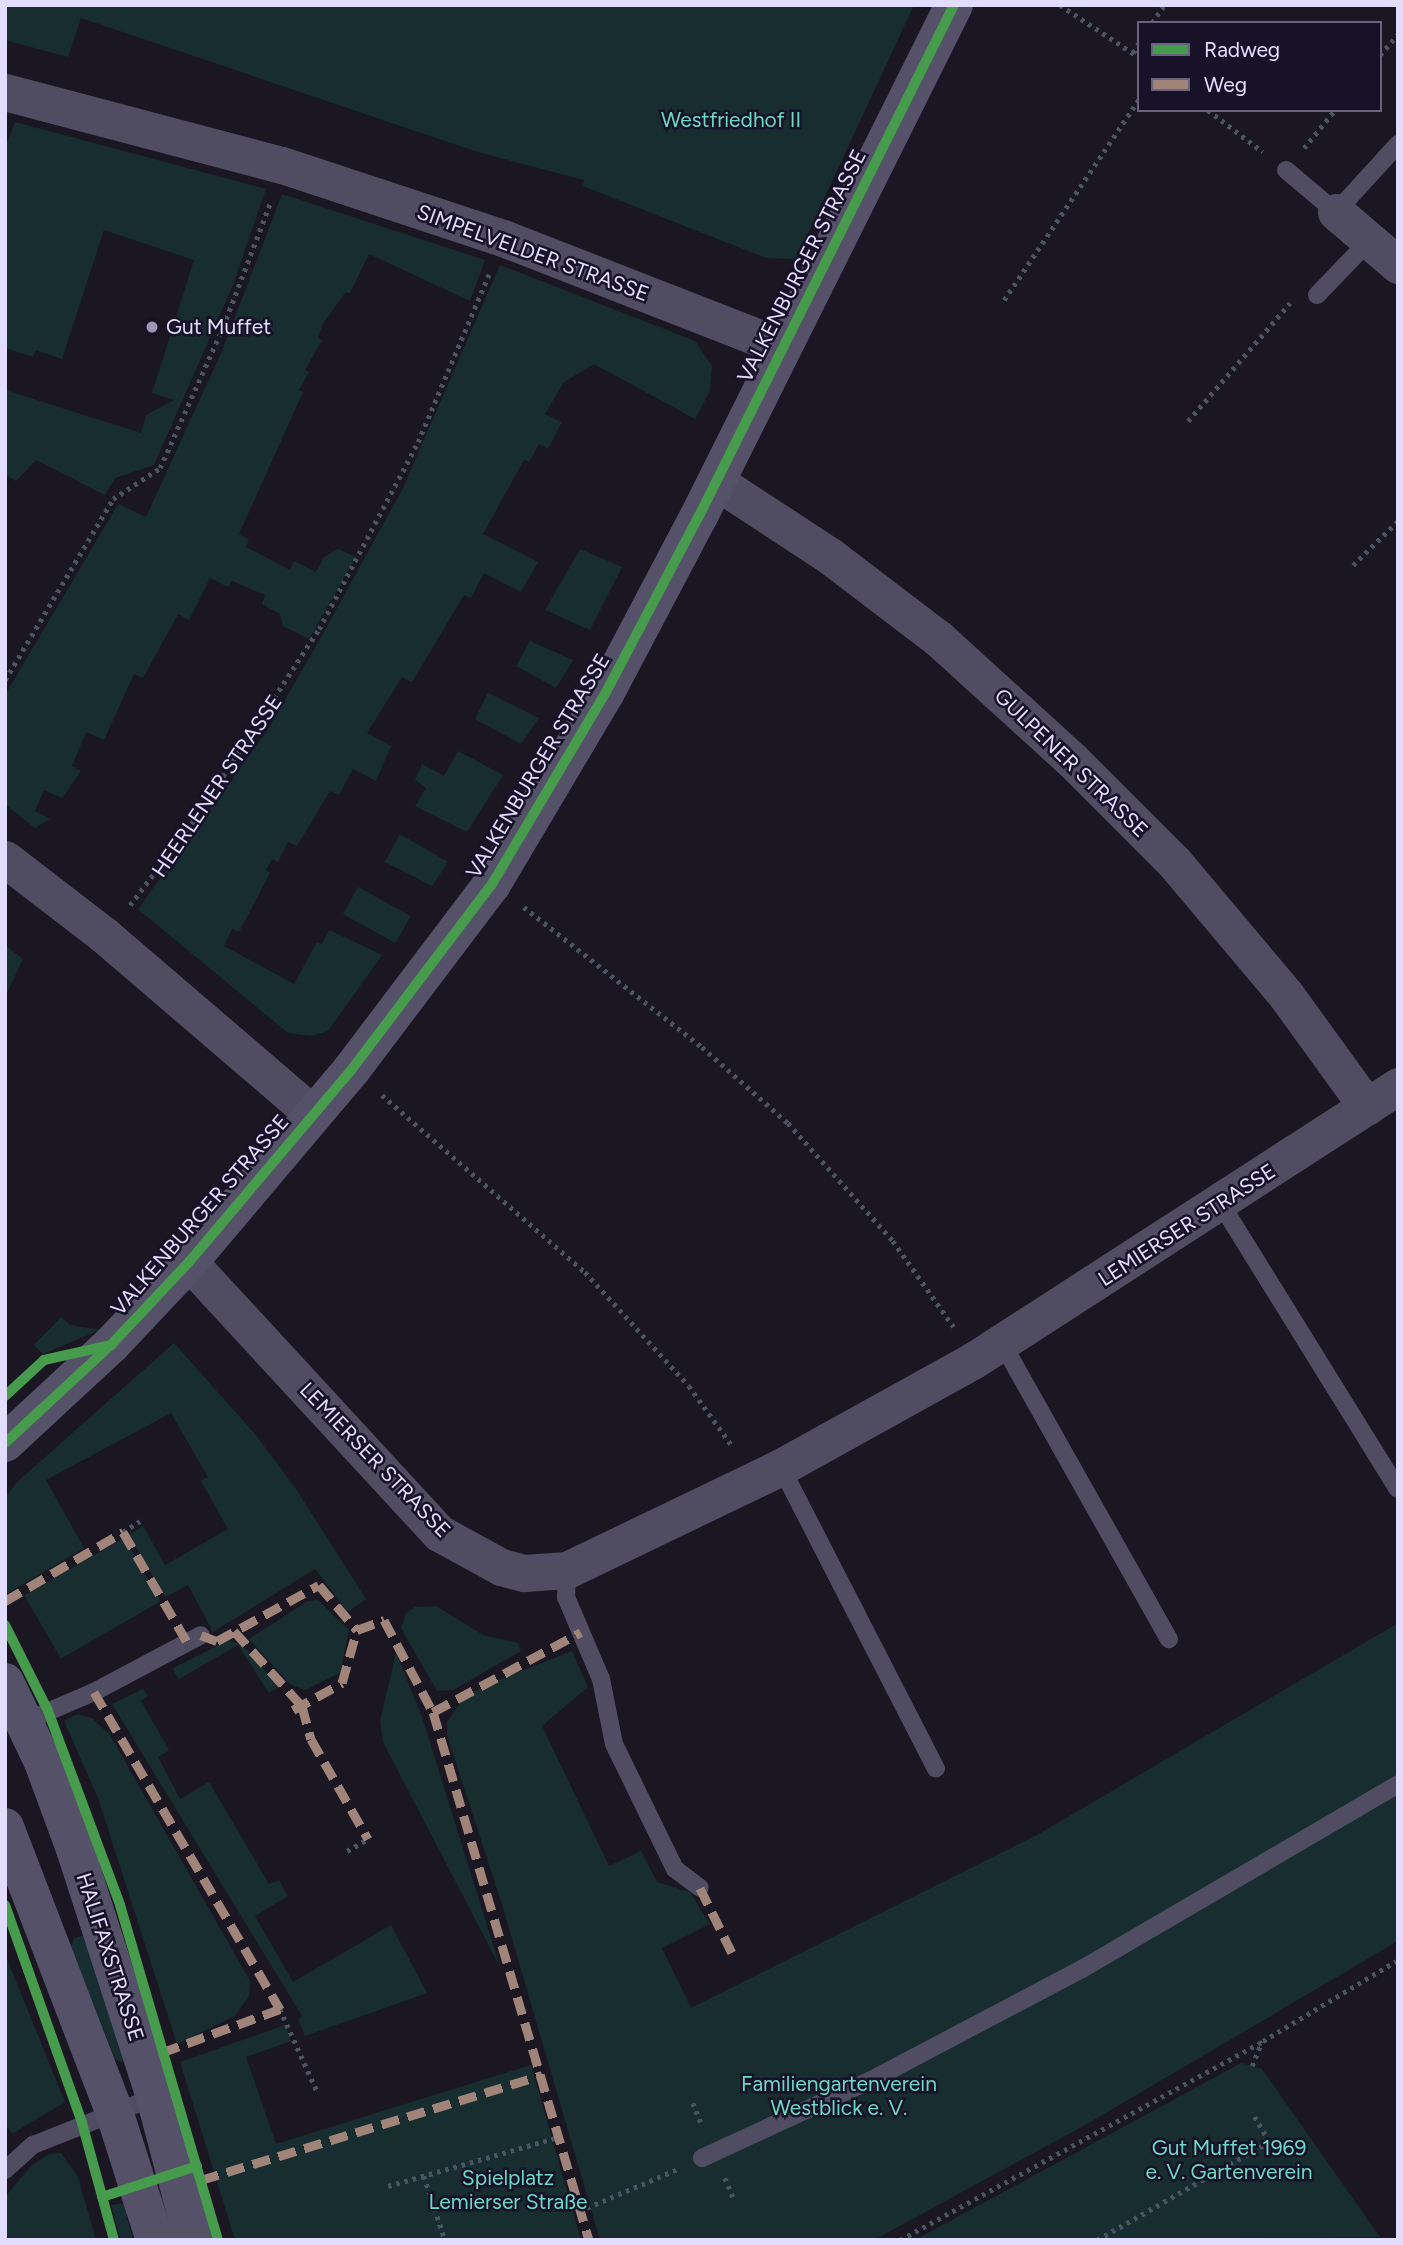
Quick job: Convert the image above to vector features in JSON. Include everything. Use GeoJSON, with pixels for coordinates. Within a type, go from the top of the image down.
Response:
{"type":"FeatureCollection","features":[{"type":"Feature","properties":{"kind":"street","name":"VALKENBURGER STRASSE"},"geometry":{"type":"LineString","coordinates":[[5,1443],[111,1345],[189,1262],[352,1069],[492,884],[605,694],[717,482],[782,346],[954,5]]}},
{"type":"Feature","properties":{"kind":"street","name":"SIMPELVELDER STRASSE"},"geometry":{"type":"LineString","coordinates":[[5,92],[282,165],[503,238],[782,346]]}},
{"type":"Feature","properties":{"kind":"street"},"geometry":{"type":"LineString","coordinates":[[1336,212],[1398,265]]}},
{"type":"Feature","properties":{"kind":"street","name":"GULPENER STRASSE"},"geometry":{"type":"LineString","coordinates":[[717,482],[830,556],[939,639],[1072,760],[1174,862],[1286,995],[1367,1107]]}},
{"type":"Feature","properties":{"kind":"street"},"geometry":{"type":"LineString","coordinates":[[5,859],[104,935],[313,1114]]}},
{"type":"Feature","properties":{"kind":"street","name":"LEMIERSER STRASSE"},"geometry":{"type":"LineString","coordinates":[[189,1262],[439,1533],[501,1567],[524,1573],[566,1570],[767,1474],[988,1352],[1221,1204],[1398,1086]]}},
{"type":"Feature","properties":{"kind":"street","name":"HALIFAXSTRASSE"},"geometry":{"type":"LineString","coordinates":[[5,1682],[75,1849],[155,2097],[193,2240]]}},
{"type":"Feature","properties":{"kind":"street"},"geometry":{"type":"LineString","coordinates":[[5,1827],[114,2111],[155,2240]]}},
{"type":"Feature","properties":{"kind":"lane"},"geometry":{"type":"LineString","coordinates":[[1286,170],[1336,212],[1398,144]]}},
{"type":"Feature","properties":{"kind":"lane"},"geometry":{"type":"LineString","coordinates":[[1317,295],[1369,241]]}},
{"type":"Feature","properties":{"kind":"lane"},"geometry":{"type":"LineString","coordinates":[[1221,1204],[1398,1489]]}},
{"type":"Feature","properties":{"kind":"lane"},"geometry":{"type":"LineString","coordinates":[[988,1352],[1169,1639]]}},
{"type":"Feature","properties":{"kind":"lane"},"geometry":{"type":"LineString","coordinates":[[767,1474],[936,1769]]}},
{"type":"Feature","properties":{"kind":"lane"},"geometry":{"type":"LineString","coordinates":[[566,1570],[566,1597],[601,1679],[614,1744],[675,1869],[700,1888]]}},
{"type":"Feature","properties":{"kind":"lane"},"geometry":{"type":"LineString","coordinates":[[24,1722],[94,1692],[201,1635]]}},
{"type":"Feature","properties":{"kind":"lane"},"geometry":{"type":"LineString","coordinates":[[702,2158],[877,2077],[1083,1969],[1398,1784]]}},
{"type":"Feature","properties":{"kind":"lane"},"geometry":{"type":"LineString","coordinates":[[5,2170],[33,2145],[155,2097]]}},
{"type":"Feature","properties":{"kind":"path"},"geometry":{"type":"LineString","coordinates":[[1060,5],[1137,56]]}},
{"type":"Feature","properties":{"kind":"path"},"geometry":{"type":"LineString","coordinates":[[1153,21],[1164,5]]}},
{"type":"Feature","properties":{"kind":"path"},"geometry":{"type":"LineString","coordinates":[[1382,53],[1398,34]]}},
{"type":"Feature","properties":{"kind":"path"},"geometry":{"type":"LineString","coordinates":[[1133,53],[1137,46]]}},
{"type":"Feature","properties":{"kind":"path"},"geometry":{"type":"LineString","coordinates":[[1003,300],[1137,102]]}},
{"type":"Feature","properties":{"kind":"path"},"geometry":{"type":"LineString","coordinates":[[1211,112],[1286,170],[1333,112]]}},
{"type":"Feature","properties":{"kind":"path"},"geometry":{"type":"LineString","coordinates":[[5,680],[113,499],[160,468],[228,314],[282,165]]}},
{"type":"Feature","properties":{"kind":"path"},"geometry":{"type":"LineString","coordinates":[[1188,421],[1292,300],[1317,295]]}},
{"type":"Feature","properties":{"kind":"path"},"geometry":{"type":"LineString","coordinates":[[1353,565],[1398,521]]}},
{"type":"Feature","properties":{"kind":"path"},"geometry":{"type":"LineString","coordinates":[[352,1069],[585,1272],[767,1474]]}},
{"type":"Feature","properties":{"kind":"path"},"geometry":{"type":"LineString","coordinates":[[123,1532],[140,1521]]}},
{"type":"Feature","properties":{"kind":"path"},"geometry":{"type":"LineString","coordinates":[[347,1851],[368,1839]]}},
{"type":"Feature","properties":{"kind":"path"},"geometry":{"type":"LineString","coordinates":[[900,2240],[1263,2040],[1396,1961]]}},
{"type":"Feature","properties":{"kind":"path"},"geometry":{"type":"LineString","coordinates":[[280,2009],[317,2091]]}},
{"type":"Feature","properties":{"kind":"path"},"geometry":{"type":"LineString","coordinates":[[1252,2066],[1263,2040]]}},
{"type":"Feature","properties":{"kind":"path"},"geometry":{"type":"LineString","coordinates":[[1097,2240],[1269,2142],[1252,2113]]}},
{"type":"Feature","properties":{"kind":"path"},"geometry":{"type":"LineString","coordinates":[[388,2186],[559,2137]]}},
{"type":"Feature","properties":{"kind":"path"},"geometry":{"type":"LineString","coordinates":[[579,2211],[702,2158]]}},
{"type":"Feature","properties":{"kind":"path"},"geometry":{"type":"LineString","coordinates":[[424,2176],[444,2240]]}},
{"type":"Feature","properties":{"kind":"green space","name":"Westfriedhof II"},"geometry":{"type":"Polygon","coordinates":[[[5,5],[914,5],[796,259],[766,258],[583,186],[584,180],[478,152],[81,18],[68,57],[5,40],[5,5]]]}},
{"type":"Feature","properties":{"kind":"green space"},"geometry":{"type":"Polygon","coordinates":[[[15,122],[266,189],[233,285],[154,465],[115,478],[105,495],[36,460],[16,481],[5,475],[5,390],[141,433],[146,415],[174,400],[152,393],[194,260],[104,230],[62,359],[36,350],[33,357],[5,348],[5,148],[15,122]]]}},
{"type":"Feature","properties":{"kind":"green space"},"geometry":{"type":"Polygon","coordinates":[[[282,194],[485,260],[470,301],[369,254],[350,293],[345,293],[324,322],[318,337],[322,340],[305,370],[309,372],[299,390],[303,392],[239,534],[249,539],[246,547],[290,570],[294,561],[316,572],[324,557],[338,549],[356,557],[309,639],[283,626],[280,614],[262,604],[265,595],[232,581],[228,587],[210,578],[189,620],[178,614],[143,678],[134,674],[104,740],[86,732],[72,766],[81,771],[62,798],[44,790],[35,811],[50,819],[35,828],[5,804],[5,695],[118,504],[146,517],[222,351],[282,194]]]}},
{"type":"Feature","properties":{"kind":"green space"},"geometry":{"type":"Polygon","coordinates":[[[500,265],[695,341],[712,366],[710,391],[695,419],[594,364],[564,382],[545,414],[562,422],[548,449],[539,444],[529,462],[524,460],[483,534],[538,562],[521,592],[484,573],[471,598],[464,595],[412,682],[402,677],[367,733],[391,746],[376,781],[353,769],[339,795],[330,791],[297,846],[288,842],[278,862],[272,859],[266,870],[270,873],[239,932],[232,929],[224,946],[294,984],[317,942],[322,944],[329,930],[382,955],[328,1031],[311,1036],[288,1033],[138,909],[269,728],[324,632],[403,488],[500,265]]]}},
{"type":"Feature","properties":{"kind":"green space"},"geometry":{"type":"Polygon","coordinates":[[[580,549],[622,567],[590,630],[545,610],[580,549]]]}},
{"type":"Feature","properties":{"kind":"green space"},"geometry":{"type":"Polygon","coordinates":[[[530,641],[573,660],[556,688],[516,666],[530,641]]]}},
{"type":"Feature","properties":{"kind":"green space"},"geometry":{"type":"Polygon","coordinates":[[[488,693],[539,718],[521,744],[475,719],[488,693]]]}},
{"type":"Feature","properties":{"kind":"green space"},"geometry":{"type":"Polygon","coordinates":[[[458,751],[503,775],[467,832],[415,806],[426,788],[415,780],[422,764],[444,776],[458,751]]]}},
{"type":"Feature","properties":{"kind":"green space"},"geometry":{"type":"Polygon","coordinates":[[[400,834],[448,862],[432,886],[385,862],[400,834]]]}},
{"type":"Feature","properties":{"kind":"green space"},"geometry":{"type":"Polygon","coordinates":[[[358,887],[410,916],[395,943],[343,914],[358,887]]]}},
{"type":"Feature","properties":{"kind":"green space"},"geometry":{"type":"Polygon","coordinates":[[[5,945],[23,959],[5,997],[5,945]]]}},
{"type":"Feature","properties":{"kind":"green space"},"geometry":{"type":"Polygon","coordinates":[[[61,1317],[70,1325],[100,1330],[43,1354],[34,1345],[61,1317]]]}},
{"type":"Feature","properties":{"kind":"green space"},"geometry":{"type":"Polygon","coordinates":[[[174,1343],[255,1434],[296,1489],[366,1599],[348,1612],[315,1569],[213,1632],[188,1585],[165,1597],[129,1535],[143,1526],[165,1565],[228,1529],[201,1481],[208,1477],[171,1413],[46,1480],[84,1548],[6,1594],[5,1498],[17,1482],[174,1343]]]}},
{"type":"Feature","properties":{"kind":"green space"},"geometry":{"type":"Polygon","coordinates":[[[124,1538],[160,1601],[61,1659],[24,1596],[124,1538]]]}},
{"type":"Feature","properties":{"kind":"green space"},"geometry":{"type":"Polygon","coordinates":[[[318,1600],[349,1630],[340,1673],[305,1690],[290,1684],[249,1639],[308,1601],[318,1600]]]}},
{"type":"Feature","properties":{"kind":"green space"},"geometry":{"type":"Polygon","coordinates":[[[436,1606],[483,1635],[518,1643],[521,1651],[453,1690],[437,1691],[401,1628],[406,1613],[415,1607],[436,1606]]]}},
{"type":"Feature","properties":{"kind":"green space","name":"Familiengartenverein Westblick e. V."},"geometry":{"type":"Polygon","coordinates":[[[1398,1623],[1398,1941],[1087,2124],[874,2240],[600,2240],[503,1908],[447,1735],[447,1722],[463,1699],[486,1685],[572,1651],[588,1687],[542,1726],[609,1866],[641,1851],[657,1882],[690,1892],[710,1924],[662,1948],[691,2008],[1037,1835],[1398,1623]]]}},
{"type":"Feature","properties":{"kind":"green space"},"geometry":{"type":"Polygon","coordinates":[[[229,1640],[239,1644],[247,1650],[279,1687],[269,1693],[238,1645],[179,1679],[174,1672],[173,1668],[229,1640]]]}},
{"type":"Feature","properties":{"kind":"green space"},"geometry":{"type":"Polygon","coordinates":[[[396,1652],[423,1720],[500,1967],[383,1742],[380,1721],[396,1652]]]}},
{"type":"Feature","properties":{"kind":"green space"},"geometry":{"type":"Polygon","coordinates":[[[143,1689],[148,1696],[141,1701],[169,1750],[158,1757],[180,1799],[209,1782],[269,1884],[279,1880],[288,1896],[255,1916],[293,1982],[391,1925],[427,1993],[305,2036],[298,2019],[302,2016],[112,1704],[143,1689]]]}},
{"type":"Feature","properties":{"kind":"green space"},"geometry":{"type":"Polygon","coordinates":[[[77,1714],[92,1718],[110,1735],[250,1981],[249,1996],[235,2016],[177,2044],[98,1798],[64,1721],[77,1714]]]}},
{"type":"Feature","properties":{"kind":"green space"},"geometry":{"type":"Polygon","coordinates":[[[87,1935],[124,2060],[121,2062],[115,2059],[71,1948],[74,1938],[87,1935]]]}},
{"type":"Feature","properties":{"kind":"green space"},"geometry":{"type":"Polygon","coordinates":[[[5,1954],[65,2102],[12,2134],[5,2124],[5,1954]]]}},
{"type":"Feature","properties":{"kind":"green space","name":"Spielplatz Lemierser Straße"},"geometry":{"type":"Polygon","coordinates":[[[285,2025],[291,2041],[246,2057],[276,2144],[531,2065],[581,2240],[235,2240],[180,2062],[285,2025]]]}},
{"type":"Feature","properties":{"kind":"green space","name":"Gut Muffet 1969 e. V. Gartenverein"},"geometry":{"type":"Polygon","coordinates":[[[1241,2063],[1262,2069],[1380,2237],[915,2240],[1241,2063]]]}},
{"type":"Feature","properties":{"kind":"green space"},"geometry":{"type":"Polygon","coordinates":[[[61,2153],[78,2177],[96,2240],[5,2240],[5,2197],[31,2166],[49,2154],[61,2153]]]}},
{"type":"Feature","properties":{"kind":"green space"},"geometry":{"type":"Polygon","coordinates":[[[132,2202],[135,2212],[126,2215],[133,2240],[121,2240],[111,2205],[132,2202]]]}},
{"type":"Feature","properties":{"kind":"marked path"},"geometry":{"type":"LineString","coordinates":[[5,1601],[123,1532],[187,1642]]}},
{"type":"Feature","properties":{"kind":"marked path"},"geometry":{"type":"LineString","coordinates":[[201,1635],[217,1641],[319,1585],[357,1630]]}},
{"type":"Feature","properties":{"kind":"marked path"},"geometry":{"type":"LineString","coordinates":[[357,1630],[384,1620],[433,1712],[589,2240]]}},
{"type":"Feature","properties":{"kind":"marked path"},"geometry":{"type":"LineString","coordinates":[[293,1710],[342,1683],[357,1630]]}},
{"type":"Feature","properties":{"kind":"marked path"},"geometry":{"type":"LineString","coordinates":[[234,1631],[302,1706],[311,1739],[368,1839]]}},
{"type":"Feature","properties":{"kind":"marked path"},"geometry":{"type":"LineString","coordinates":[[433,1712],[581,1632]]}},
{"type":"Feature","properties":{"kind":"marked path"},"geometry":{"type":"LineString","coordinates":[[94,1692],[280,2009],[163,2052]]}},
{"type":"Feature","properties":{"kind":"marked path"},"geometry":{"type":"LineString","coordinates":[[700,1888],[732,1953]]}},
{"type":"Feature","properties":{"kind":"marked path"},"geometry":{"type":"LineString","coordinates":[[201,2180],[542,2075]]}},
{"type":"Feature","properties":{"kind":"cycle path"},"geometry":{"type":"LineString","coordinates":[[5,1443],[111,1345],[189,1262],[352,1069],[492,884],[605,694],[699,516],[954,5]]}},
{"type":"Feature","properties":{"kind":"cycle path"},"geometry":{"type":"LineString","coordinates":[[5,1396],[44,1360],[111,1345]]}},
{"type":"Feature","properties":{"kind":"cycle path"},"geometry":{"type":"LineString","coordinates":[[5,1625],[48,1711],[120,1905],[218,2240]]}},
{"type":"Feature","properties":{"kind":"cycle path"},"geometry":{"type":"LineString","coordinates":[[5,1905],[82,2123],[114,2240]]}},
{"type":"Feature","properties":{"kind":"cycle path"},"geometry":{"type":"LineString","coordinates":[[102,2197],[197,2166]]}},
{"type":"Feature","properties":{"kind":"place","name":"Gut Muffet"},"geometry":{"type":"Point","coordinates":[152,327]}}]}
